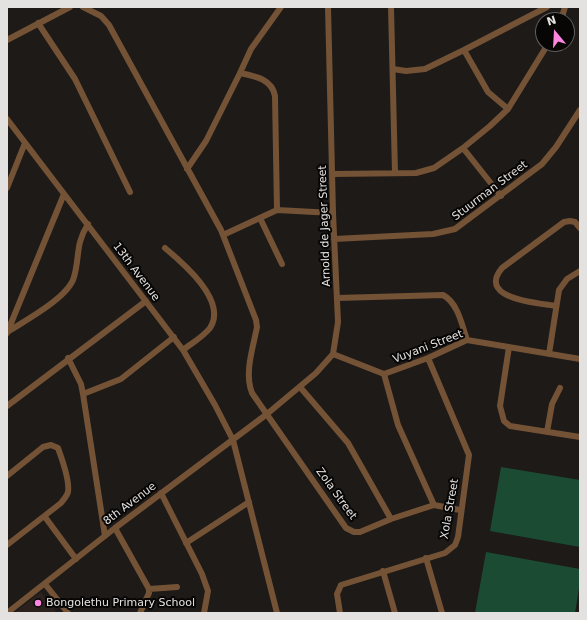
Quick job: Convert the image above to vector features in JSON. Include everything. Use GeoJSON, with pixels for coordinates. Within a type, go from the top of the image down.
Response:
{"type":"FeatureCollection","features":[{"type":"Feature","properties":{"kind":"street"},"geometry":{"type":"LineString","coordinates":[[7,40],[38,22],[70,7]]}},
{"type":"Feature","properties":{"kind":"street","name":"Zola Street"},"geometry":{"type":"LineString","coordinates":[[83,7],[101,16],[109,25],[223,235],[255,315],[257,328],[249,384],[252,393],[346,528],[354,532],[360,532],[391,519],[434,505],[460,510]]}},
{"type":"Feature","properties":{"kind":"street"},"geometry":{"type":"LineString","coordinates":[[187,169],[206,141],[251,49],[281,7]]}},
{"type":"Feature","properties":{"kind":"street","name":"Arnold de Jager Street"},"geometry":{"type":"LineString","coordinates":[[328,7],[333,212],[337,298],[336,339],[333,354]]}},
{"type":"Feature","properties":{"kind":"street"},"geometry":{"type":"LineString","coordinates":[[391,7],[395,173]]}},
{"type":"Feature","properties":{"kind":"street"},"geometry":{"type":"LineString","coordinates":[[393,69],[406,71],[425,68],[464,50],[546,7]]}},
{"type":"Feature","properties":{"kind":"street"},"geometry":{"type":"LineString","coordinates":[[38,22],[75,79],[130,192]]}},
{"type":"Feature","properties":{"kind":"street"},"geometry":{"type":"LineString","coordinates":[[464,50],[488,92],[508,109]]}},
{"type":"Feature","properties":{"kind":"street"},"geometry":{"type":"LineString","coordinates":[[333,174],[416,173],[434,168],[463,148],[508,109],[543,52]]}},
{"type":"Feature","properties":{"kind":"street"},"geometry":{"type":"LineString","coordinates":[[240,73],[257,76],[269,83],[274,88],[277,210]]}},
{"type":"Feature","properties":{"kind":"street","name":"Stuurman Street"},"geometry":{"type":"LineString","coordinates":[[334,239],[446,232],[454,229],[501,196],[542,164],[550,155],[580,110]]}},
{"type":"Feature","properties":{"kind":"street","name":"13th Avenue"},"geometry":{"type":"LineString","coordinates":[[7,118],[9,126],[25,143],[174,337],[183,350],[233,440],[277,613]]}},
{"type":"Feature","properties":{"kind":"street"},"geometry":{"type":"LineString","coordinates":[[7,188],[25,143]]}},
{"type":"Feature","properties":{"kind":"street"},"geometry":{"type":"LineString","coordinates":[[463,148],[501,196]]}},
{"type":"Feature","properties":{"kind":"street"},"geometry":{"type":"LineString","coordinates":[[8,332],[64,194]]}},
{"type":"Feature","properties":{"kind":"street"},"geometry":{"type":"LineString","coordinates":[[223,235],[277,210],[333,212]]}},
{"type":"Feature","properties":{"kind":"street"},"geometry":{"type":"LineString","coordinates":[[260,218],[282,264]]}},
{"type":"Feature","properties":{"kind":"street"},"geometry":{"type":"LineString","coordinates":[[556,306],[508,297],[498,287],[496,280],[498,273],[502,268],[564,222],[575,222],[580,228]]}},
{"type":"Feature","properties":{"kind":"street"},"geometry":{"type":"LineString","coordinates":[[8,332],[47,306],[70,286],[75,276],[78,244],[88,224]]}},
{"type":"Feature","properties":{"kind":"street"},"geometry":{"type":"LineString","coordinates":[[165,248],[195,276],[205,289],[213,310],[214,316],[210,327],[201,337],[183,350]]}},
{"type":"Feature","properties":{"kind":"street"},"geometry":{"type":"LineString","coordinates":[[549,354],[556,306],[562,284],[580,271]]}},
{"type":"Feature","properties":{"kind":"street"},"geometry":{"type":"LineString","coordinates":[[337,298],[443,295],[453,304],[467,340]]}},
{"type":"Feature","properties":{"kind":"street"},"geometry":{"type":"LineString","coordinates":[[7,406],[68,358],[146,301]]}},
{"type":"Feature","properties":{"kind":"street"},"geometry":{"type":"LineString","coordinates":[[83,394],[121,379],[174,337]]}},
{"type":"Feature","properties":{"kind":"street","name":"Vuyani Street"},"geometry":{"type":"LineString","coordinates":[[333,354],[384,374],[428,358],[467,340],[580,359]]}},
{"type":"Feature","properties":{"kind":"street"},"geometry":{"type":"LineString","coordinates":[[509,347],[500,406],[504,421],[510,426],[580,437]]}},
{"type":"Feature","properties":{"kind":"street"},"geometry":{"type":"LineString","coordinates":[[267,414],[316,373],[333,354]]}},
{"type":"Feature","properties":{"kind":"street"},"geometry":{"type":"LineString","coordinates":[[68,358],[81,384],[105,536]]}},
{"type":"Feature","properties":{"kind":"street","name":"Xola Street"},"geometry":{"type":"LineString","coordinates":[[340,613],[337,594],[338,589],[346,582],[445,553],[455,544],[458,537],[460,510],[469,456],[428,358]]}},
{"type":"Feature","properties":{"kind":"street"},"geometry":{"type":"LineString","coordinates":[[384,374],[398,425],[434,505]]}},
{"type":"Feature","properties":{"kind":"street"},"geometry":{"type":"LineString","coordinates":[[300,387],[348,443],[391,519]]}},
{"type":"Feature","properties":{"kind":"street"},"geometry":{"type":"LineString","coordinates":[[547,432],[552,404],[560,388]]}},
{"type":"Feature","properties":{"kind":"street","name":"8th Avenue"},"geometry":{"type":"LineString","coordinates":[[7,613],[115,528],[267,414]]}},
{"type":"Feature","properties":{"kind":"street"},"geometry":{"type":"LineString","coordinates":[[7,476],[43,447],[51,445],[55,446],[58,448],[64,464],[68,492],[61,503],[7,545]]}},
{"type":"Feature","properties":{"kind":"street"},"geometry":{"type":"LineString","coordinates":[[161,493],[202,574],[208,591],[204,613]]}},
{"type":"Feature","properties":{"kind":"street"},"geometry":{"type":"LineString","coordinates":[[186,543],[249,502]]}},
{"type":"Feature","properties":{"kind":"street"},"geometry":{"type":"LineString","coordinates":[[45,516],[76,559]]}},
{"type":"Feature","properties":{"kind":"street"},"geometry":{"type":"LineString","coordinates":[[115,528],[149,589],[149,594],[140,613]]}},
{"type":"Feature","properties":{"kind":"street"},"geometry":{"type":"LineString","coordinates":[[426,558],[442,613]]}},
{"type":"Feature","properties":{"kind":"street"},"geometry":{"type":"LineString","coordinates":[[383,571],[395,613]]}},
{"type":"Feature","properties":{"kind":"street"},"geometry":{"type":"LineString","coordinates":[[45,584],[68,613]]}},
{"type":"Feature","properties":{"kind":"street"},"geometry":{"type":"LineString","coordinates":[[149,589],[177,587]]}},
{"type":"Feature","properties":{"kind":"shaded area","name":"Bongolethu Primary School"},"geometry":{"type":"Polygon","coordinates":[[[41,592],[57,613],[14,613],[41,592]]]}},
{"type":"Feature","properties":{"kind":"green space"},"geometry":{"type":"Polygon","coordinates":[[[501,467],[580,480],[580,547],[490,531],[501,467]]]}},
{"type":"Feature","properties":{"kind":"green space"},"geometry":{"type":"Polygon","coordinates":[[[486,552],[580,569],[580,582],[575,613],[475,613],[486,552]]]}},
{"type":"Feature","properties":{"kind":"place","name":"Bongolethu Primary School"},"geometry":{"type":"Point","coordinates":[38,603]}}]}
